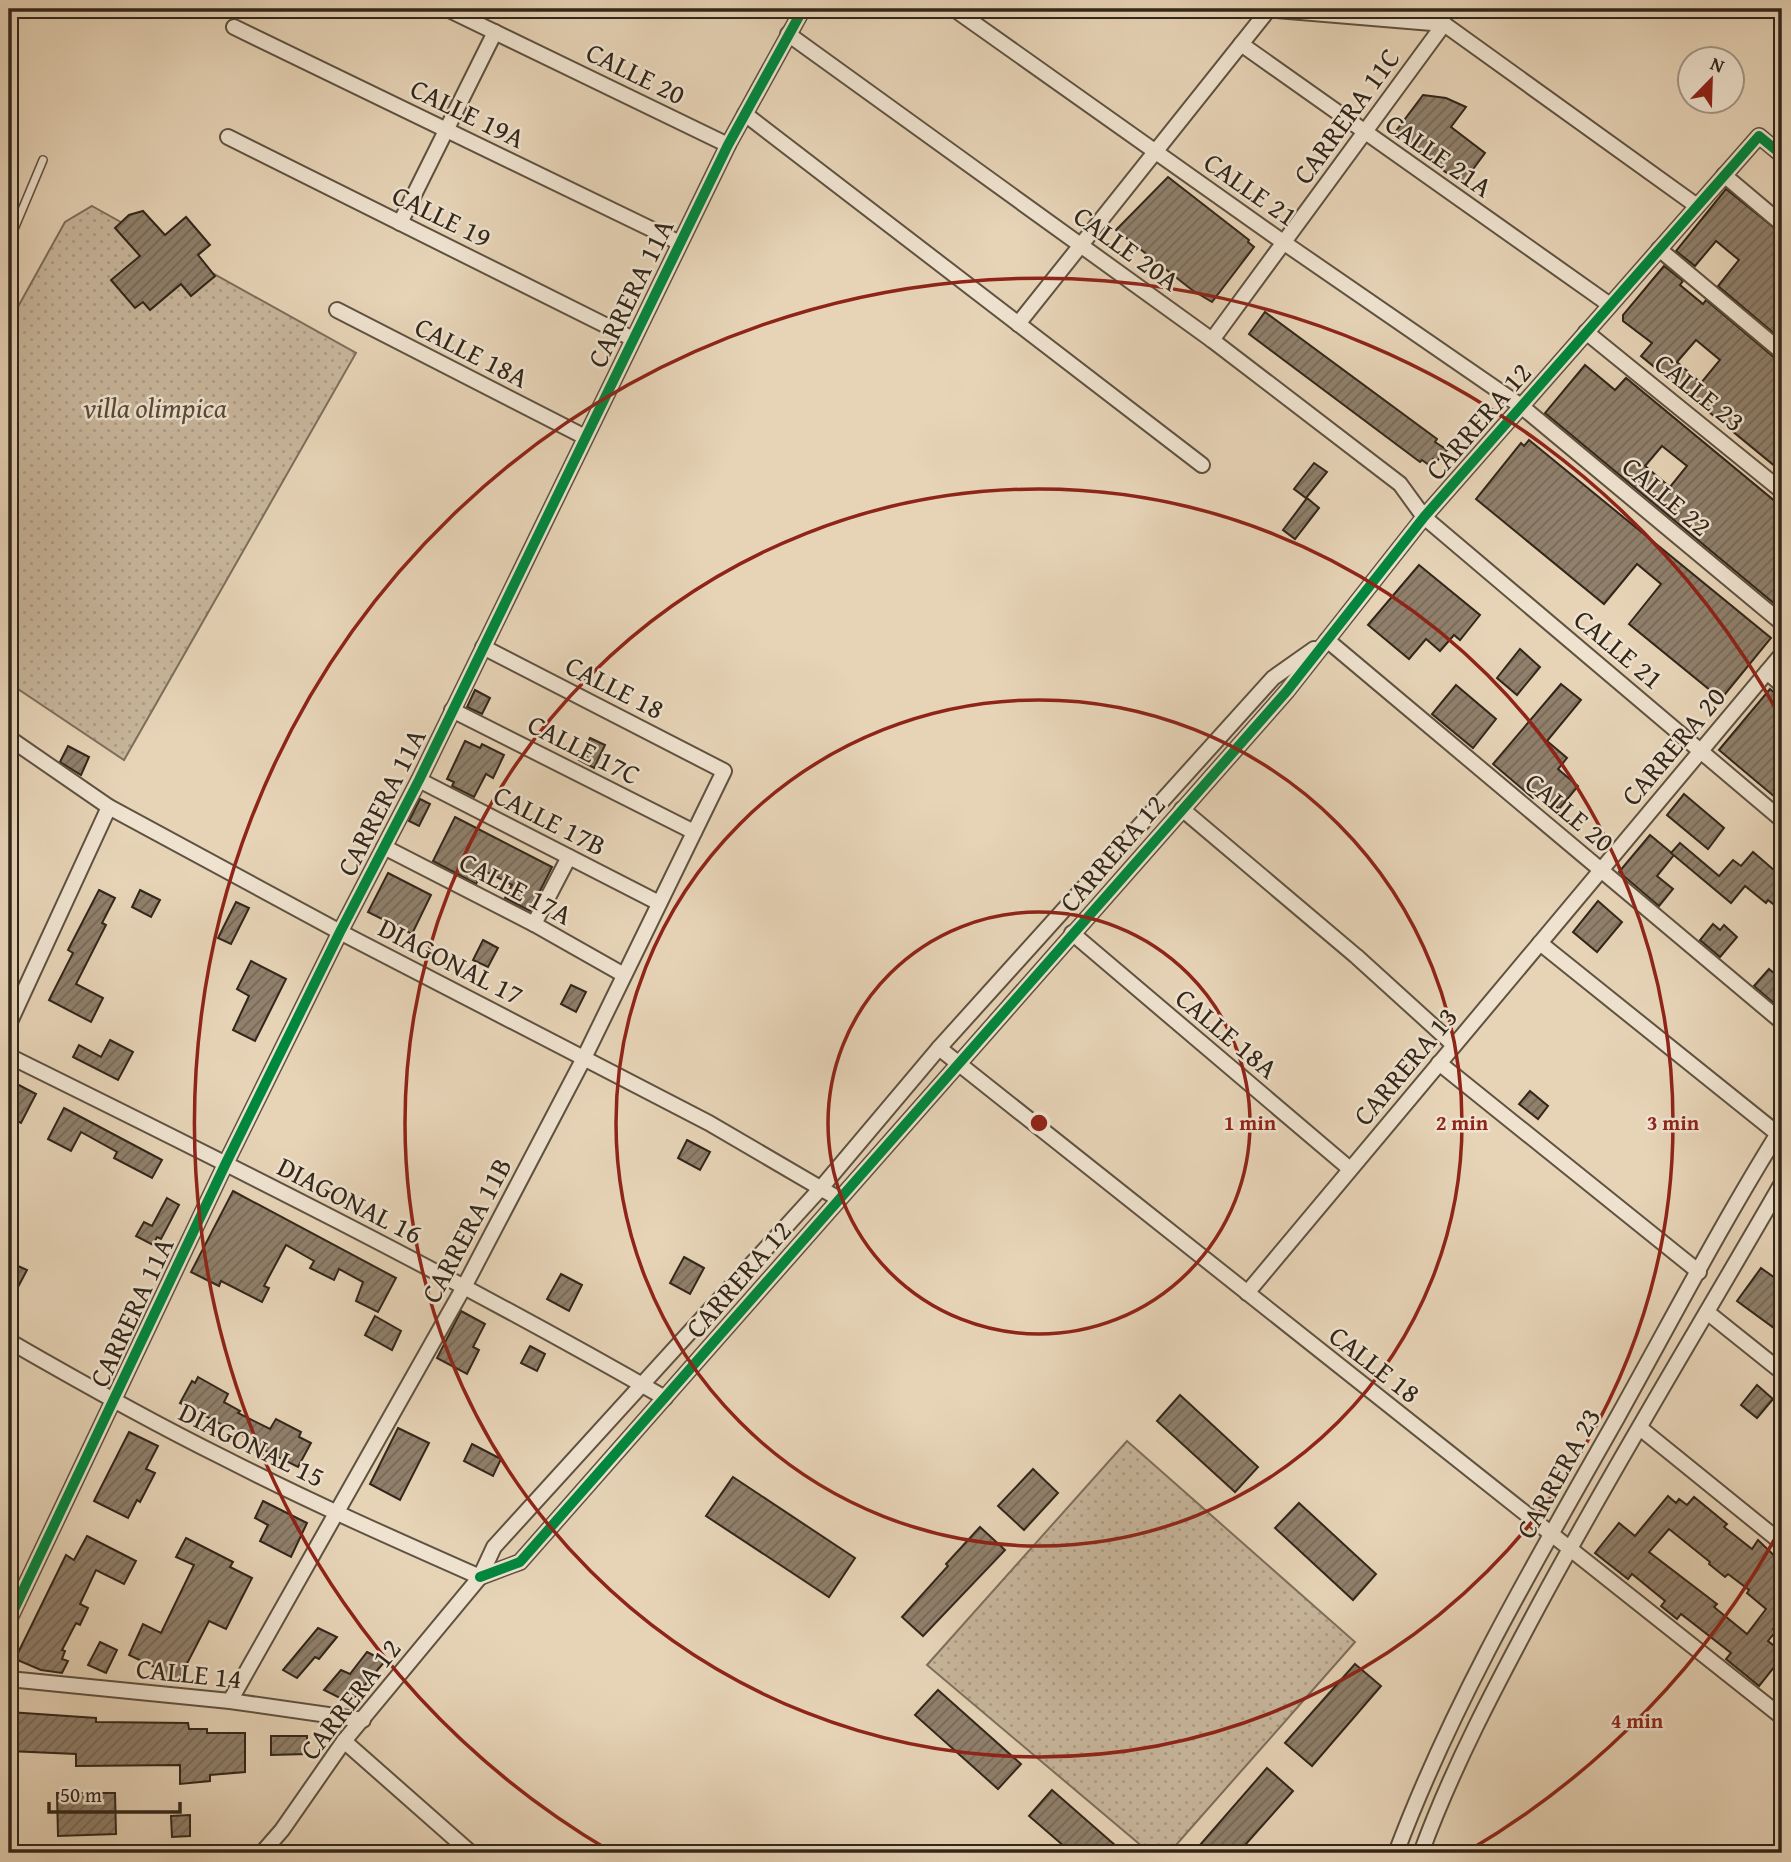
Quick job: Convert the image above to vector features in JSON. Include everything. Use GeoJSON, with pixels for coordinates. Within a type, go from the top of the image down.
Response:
{"type":"FeatureCollection","features":[{"type":"Feature","properties":{"kind":"street","name":"CALLE 20"},"geometry":{"type":"LineString","coordinates":[[447,9],[728,145]]}},
{"type":"Feature","properties":{"kind":"street","name":"CARRERA 11A"},"geometry":{"type":"LineString","coordinates":[[9,1620],[226,1163],[340,932],[419,780],[728,145],[803,9]]}},
{"type":"Feature","properties":{"kind":"street","name":"CALLE 21"},"geometry":{"type":"LineString","coordinates":[[954,9],[1283,242],[1521,406]]}},
{"type":"Feature","properties":{"kind":"street"},"geometry":{"type":"LineString","coordinates":[[1018,324],[1266,9],[1444,24],[1697,206]]}},
{"type":"Feature","properties":{"kind":"street","name":"CARRERA 11C"},"geometry":{"type":"LineString","coordinates":[[1212,340],[1444,24]]}},
{"type":"Feature","properties":{"kind":"street","name":"CALLE 19A"},"geometry":{"type":"LineString","coordinates":[[234,27],[680,243]]}},
{"type":"Feature","properties":{"kind":"street"},"geometry":{"type":"LineString","coordinates":[[400,223],[495,32]]}},
{"type":"Feature","properties":{"kind":"street","name":"CALLE 20A"},"geometry":{"type":"LineString","coordinates":[[788,34],[1212,340],[1400,484],[1424,517]]}},
{"type":"Feature","properties":{"kind":"street","name":"CALLE 21A"},"geometry":{"type":"LineString","coordinates":[[1241,44],[1610,305]]}},
{"type":"Feature","properties":{"kind":"street"},"geometry":{"type":"LineString","coordinates":[[745,114],[1202,465]]}},
{"type":"Feature","properties":{"kind":"street","name":"CARRERA 12"},"geometry":{"type":"LineString","coordinates":[[480,1577],[520,1562],[1287,691],[1424,517],[1759,136],[1782,155]]}},
{"type":"Feature","properties":{"kind":"street","name":"CALLE 19"},"geometry":{"type":"LineString","coordinates":[[228,137],[633,339]]}},
{"type":"Feature","properties":{"kind":"street"},"geometry":{"type":"LineString","coordinates":[[1724,175],[1782,224]]}},
{"type":"Feature","properties":{"kind":"street"},"geometry":{"type":"LineString","coordinates":[[1659,250],[1782,352]]}},
{"type":"Feature","properties":{"kind":"street","name":"CALLE 18A"},"geometry":{"type":"LineString","coordinates":[[337,310],[585,437]]}},
{"type":"Feature","properties":{"kind":"street","name":"CALLE 23"},"geometry":{"type":"LineString","coordinates":[[1586,332],[1782,491]]}},
{"type":"Feature","properties":{"kind":"street","name":"CALLE 22"},"geometry":{"type":"LineString","coordinates":[[1521,406],[1782,623]]}},
{"type":"Feature","properties":{"kind":"street","name":"CALLE 21"},"geometry":{"type":"LineString","coordinates":[[1424,517],[1782,820]]}},
{"type":"Feature","properties":{"kind":"street","name":"CALLE 20"},"geometry":{"type":"LineString","coordinates":[[1327,640],[1782,1022]]}},
{"type":"Feature","properties":{"kind":"street","name":"CARRERA 12"},"geometry":{"type":"LineString","coordinates":[[262,1853],[282,1830],[344,1741],[480,1577],[494,1547],[821,1188],[939,1048],[1273,678],[1327,640]]}},
{"type":"Feature","properties":{"kind":"street","name":"CALLE 18"},"geometry":{"type":"LineString","coordinates":[[483,648],[724,771]]}},
{"type":"Feature","properties":{"kind":"street","name":"CARRERA 20"},"geometry":{"type":"LineString","coordinates":[[1601,870],[1782,654]]}},
{"type":"Feature","properties":{"kind":"street"},"geometry":{"type":"LineString","coordinates":[[1767,672],[1782,684]]}},
{"type":"Feature","properties":{"kind":"street","name":"CALLE 17C"},"geometry":{"type":"LineString","coordinates":[[452,710],[694,832]]}},
{"type":"Feature","properties":{"kind":"street","name":"DIAGONAL 17"},"geometry":{"type":"LineString","coordinates":[[9,738],[109,807],[340,932],[709,1123],[839,1199]]}},
{"type":"Feature","properties":{"kind":"street","name":"CARRERA 11B"},"geometry":{"type":"LineString","coordinates":[[230,1701],[464,1287],[584,1058],[724,771]]}},
{"type":"Feature","properties":{"kind":"street","name":"CALLE 17B"},"geometry":{"type":"LineString","coordinates":[[419,780],[659,903]]}},
{"type":"Feature","properties":{"kind":"street"},"geometry":{"type":"LineString","coordinates":[[9,1024],[109,807]]}},
{"type":"Feature","properties":{"kind":"street"},"geometry":{"type":"LineString","coordinates":[[1182,809],[1356,956],[1454,1045]]}},
{"type":"Feature","properties":{"kind":"street","name":"CALLE 17A"},"geometry":{"type":"LineString","coordinates":[[384,847],[534,924],[624,975]]}},
{"type":"Feature","properties":{"kind":"street"},"geometry":{"type":"LineString","coordinates":[[534,924],[569,857]]}},
{"type":"Feature","properties":{"kind":"street","name":"CARRERA 13"},"geometry":{"type":"LineString","coordinates":[[1247,1293],[1601,870]]}},
{"type":"Feature","properties":{"kind":"street","name":"CALLE 18A"},"geometry":{"type":"LineString","coordinates":[[1072,933],[1350,1170]]}},
{"type":"Feature","properties":{"kind":"street"},"geometry":{"type":"LineString","coordinates":[[1540,943],[1780,1130]]}},
{"type":"Feature","properties":{"kind":"street","name":"CALLE 18"},"geometry":{"type":"LineString","coordinates":[[939,1048],[1782,1717]]}},
{"type":"Feature","properties":{"kind":"street","name":"DIAGONAL 16"},"geometry":{"type":"LineString","coordinates":[[9,1056],[226,1163],[464,1287],[665,1398]]}},
{"type":"Feature","properties":{"kind":"street"},"geometry":{"type":"LineString","coordinates":[[1439,1063],[1699,1272]]}},
{"type":"Feature","properties":{"kind":"street","name":"CARRERA 23"},"geometry":{"type":"LineString","coordinates":[[1396,1853],[1476,1674],[1551,1534],[1780,1130]]}},
{"type":"Feature","properties":{"kind":"street","name":"CARRERA 23"},"geometry":{"type":"LineString","coordinates":[[1421,1853],[1498,1681],[1570,1548],[1782,1184]]}},
{"type":"Feature","properties":{"kind":"street"},"geometry":{"type":"LineString","coordinates":[[1707,1312],[1782,1372]]}},
{"type":"Feature","properties":{"kind":"street","name":"DIAGONAL 15"},"geometry":{"type":"LineString","coordinates":[[9,1341],[114,1401],[337,1513],[480,1577]]}},
{"type":"Feature","properties":{"kind":"street"},"geometry":{"type":"LineString","coordinates":[[1640,1428],[1782,1543]]}},
{"type":"Feature","properties":{"kind":"street","name":"CALLE 14"},"geometry":{"type":"LineString","coordinates":[[9,1679],[230,1701],[363,1720]]}},
{"type":"Feature","properties":{"kind":"street"},"geometry":{"type":"LineString","coordinates":[[344,1741],[471,1853]]}},
{"type":"Feature","properties":{"kind":"lane"},"geometry":{"type":"LineString","coordinates":[[9,241],[43,160]]}},
{"type":"Feature","properties":{"kind":"green space","name":"villa olimpica"},"geometry":{"type":"Polygon","coordinates":[[[92,206],[356,353],[124,760],[9,683],[9,323],[65,222],[92,206]]]}},
{"type":"Feature","properties":{"kind":"green space"},"geometry":{"type":"Polygon","coordinates":[[[1127,1441],[1355,1642],[1169,1853],[1150,1853],[927,1665],[1127,1441]]]}},
{"type":"Feature","properties":{"kind":"building"},"geometry":{"type":"Polygon","coordinates":[[[1423,95],[1446,98],[1466,107],[1451,127],[1485,153],[1462,184],[1403,141],[1406,138],[1396,131],[1423,95]]]}},
{"type":"Feature","properties":{"kind":"building"},"geometry":{"type":"Polygon","coordinates":[[[1168,177],[1249,240],[1254,247],[1212,302],[1192,290],[1116,230],[1168,177]]]}},
{"type":"Feature","properties":{"kind":"building"},"geometry":{"type":"Polygon","coordinates":[[[1726,189],[1782,234],[1782,340],[1718,286],[1739,260],[1716,241],[1695,266],[1676,251],[1726,189]]]}},
{"type":"Feature","properties":{"kind":"building"},"geometry":{"type":"Polygon","coordinates":[[[143,211],[165,235],[186,217],[210,245],[198,255],[215,276],[191,296],[181,284],[150,310],[143,302],[135,308],[111,280],[140,256],[115,228],[129,215],[143,211]]]}},
{"type":"Feature","properties":{"kind":"building"},"geometry":{"type":"Polygon","coordinates":[[[1664,266],[1683,281],[1680,285],[1703,304],[1706,300],[1776,359],[1782,361],[1782,472],[1641,356],[1652,343],[1623,321],[1623,315],[1664,266]],[[1696,340],[1677,362],[1701,383],[1720,360],[1696,340]]]}},
{"type":"Feature","properties":{"kind":"building"},"geometry":{"type":"Polygon","coordinates":[[[1265,312],[1437,439],[1435,442],[1447,450],[1436,462],[1433,459],[1429,465],[1422,460],[1420,462],[1249,334],[1265,312]]]}},
{"type":"Feature","properties":{"kind":"building"},"geometry":{"type":"Polygon","coordinates":[[[1585,365],[1615,390],[1626,378],[1782,507],[1782,610],[1545,413],[1585,365]],[[1662,446],[1645,466],[1670,487],[1687,466],[1662,446]]]}},
{"type":"Feature","properties":{"kind":"building"},"geometry":{"type":"Polygon","coordinates":[[[1529,440],[1771,638],[1721,699],[1629,624],[1661,584],[1637,564],[1604,604],[1476,499],[1521,443],[1524,446],[1529,440]]]}},
{"type":"Feature","properties":{"kind":"building"},"geometry":{"type":"Polygon","coordinates":[[[1314,463],[1327,472],[1306,498],[1294,489],[1314,463]]]}},
{"type":"Feature","properties":{"kind":"building"},"geometry":{"type":"Polygon","coordinates":[[[1307,498],[1319,508],[1295,539],[1283,530],[1307,498]]]}},
{"type":"Feature","properties":{"kind":"building"},"geometry":{"type":"Polygon","coordinates":[[[1419,565],[1480,615],[1460,640],[1454,635],[1440,651],[1426,639],[1409,659],[1368,625],[1419,565]]]}},
{"type":"Feature","properties":{"kind":"building"},"geometry":{"type":"Polygon","coordinates":[[[1520,649],[1540,667],[1517,695],[1497,678],[1520,649]]]}},
{"type":"Feature","properties":{"kind":"building"},"geometry":{"type":"Polygon","coordinates":[[[1561,684],[1581,700],[1547,741],[1567,758],[1558,769],[1578,786],[1559,809],[1539,792],[1533,798],[1493,764],[1561,684]]]}},
{"type":"Feature","properties":{"kind":"building"},"geometry":{"type":"Polygon","coordinates":[[[1456,685],[1496,719],[1473,748],[1432,714],[1456,685]]]}},
{"type":"Feature","properties":{"kind":"building"},"geometry":{"type":"Polygon","coordinates":[[[1770,689],[1782,699],[1782,803],[1719,750],[1770,689]]]}},
{"type":"Feature","properties":{"kind":"building"},"geometry":{"type":"Polygon","coordinates":[[[475,690],[490,698],[482,714],[467,707],[475,690]]]}},
{"type":"Feature","properties":{"kind":"building"},"geometry":{"type":"Polygon","coordinates":[[[590,738],[605,745],[594,768],[579,760],[590,738]]]}},
{"type":"Feature","properties":{"kind":"building"},"geometry":{"type":"Polygon","coordinates":[[[465,741],[480,748],[482,744],[504,755],[493,778],[486,774],[474,797],[452,786],[454,782],[447,779],[465,741]]]}},
{"type":"Feature","properties":{"kind":"building"},"geometry":{"type":"Polygon","coordinates":[[[68,746],[89,757],[81,775],[60,762],[68,746]]]}},
{"type":"Feature","properties":{"kind":"building"},"geometry":{"type":"Polygon","coordinates":[[[1684,794],[1724,828],[1708,849],[1667,815],[1684,794]]]}},
{"type":"Feature","properties":{"kind":"building"},"geometry":{"type":"Polygon","coordinates":[[[420,799],[430,804],[419,826],[409,821],[420,799]]]}},
{"type":"Feature","properties":{"kind":"building"},"geometry":{"type":"Polygon","coordinates":[[[455,817],[552,867],[530,911],[505,898],[512,885],[483,870],[476,884],[433,861],[455,817]]]}},
{"type":"Feature","properties":{"kind":"building"},"geometry":{"type":"Polygon","coordinates":[[[1650,835],[1674,855],[1657,876],[1673,889],[1659,906],[1619,872],[1650,835]]]}},
{"type":"Feature","properties":{"kind":"building"},"geometry":{"type":"Polygon","coordinates":[[[1680,843],[1719,876],[1733,860],[1741,866],[1753,852],[1782,877],[1782,911],[1768,900],[1766,903],[1745,886],[1731,903],[1671,853],[1680,843]]]}},
{"type":"Feature","properties":{"kind":"building"},"geometry":{"type":"Polygon","coordinates":[[[388,873],[431,895],[412,934],[368,912],[388,873]]]}},
{"type":"Feature","properties":{"kind":"building"},"geometry":{"type":"Polygon","coordinates":[[[99,890],[115,898],[102,923],[106,925],[76,984],[103,998],[91,1022],[49,1000],[73,953],[68,950],[99,890]]]}},
{"type":"Feature","properties":{"kind":"building"},"geometry":{"type":"Polygon","coordinates":[[[140,890],[160,900],[151,917],[132,907],[140,890]]]}},
{"type":"Feature","properties":{"kind":"building"},"geometry":{"type":"Polygon","coordinates":[[[1598,901],[1622,922],[1597,952],[1573,932],[1598,901]]]}},
{"type":"Feature","properties":{"kind":"building"},"geometry":{"type":"Polygon","coordinates":[[[236,902],[249,908],[231,944],[218,938],[236,902]]]}},
{"type":"Feature","properties":{"kind":"building"},"geometry":{"type":"Polygon","coordinates":[[[1713,924],[1720,930],[1724,925],[1737,937],[1720,957],[1700,940],[1713,924]]]}},
{"type":"Feature","properties":{"kind":"building"},"geometry":{"type":"Polygon","coordinates":[[[483,940],[498,948],[488,967],[473,960],[483,940]]]}},
{"type":"Feature","properties":{"kind":"building"},"geometry":{"type":"Polygon","coordinates":[[[251,961],[286,979],[255,1041],[233,1030],[249,996],[237,989],[251,961]]]}},
{"type":"Feature","properties":{"kind":"building"},"geometry":{"type":"Polygon","coordinates":[[[1769,969],[1782,980],[1782,998],[1776,1005],[1754,986],[1769,969]]]}},
{"type":"Feature","properties":{"kind":"building"},"geometry":{"type":"Polygon","coordinates":[[[571,985],[586,992],[576,1012],[561,1004],[571,985]]]}},
{"type":"Feature","properties":{"kind":"building"},"geometry":{"type":"Polygon","coordinates":[[[110,1040],[133,1052],[118,1080],[73,1057],[79,1045],[101,1057],[110,1040]]]}},
{"type":"Feature","properties":{"kind":"building"},"geometry":{"type":"Polygon","coordinates":[[[13,1082],[36,1094],[21,1123],[9,1117],[9,1090],[13,1082]]]}},
{"type":"Feature","properties":{"kind":"building"},"geometry":{"type":"Polygon","coordinates":[[[1530,1091],[1548,1106],[1538,1119],[1519,1104],[1530,1091]]]}},
{"type":"Feature","properties":{"kind":"building"},"geometry":{"type":"Polygon","coordinates":[[[64,1108],[162,1160],[152,1178],[114,1158],[117,1152],[81,1132],[71,1151],[48,1139],[64,1108]]]}},
{"type":"Feature","properties":{"kind":"building"},"geometry":{"type":"Polygon","coordinates":[[[687,1140],[710,1152],[700,1170],[678,1158],[687,1140]]]}},
{"type":"Feature","properties":{"kind":"building"},"geometry":{"type":"Polygon","coordinates":[[[233,1191],[396,1278],[378,1312],[356,1301],[363,1282],[339,1269],[334,1280],[310,1268],[314,1261],[286,1245],[264,1286],[269,1288],[262,1302],[221,1281],[219,1286],[191,1272],[233,1191]]]}},
{"type":"Feature","properties":{"kind":"building"},"geometry":{"type":"Polygon","coordinates":[[[167,1198],[179,1205],[161,1239],[157,1237],[153,1245],[136,1236],[144,1222],[152,1226],[167,1198]]]}},
{"type":"Feature","properties":{"kind":"building"},"geometry":{"type":"Polygon","coordinates":[[[684,1257],[704,1268],[690,1294],[670,1283],[684,1257]]]}},
{"type":"Feature","properties":{"kind":"building"},"geometry":{"type":"Polygon","coordinates":[[[9,1262],[27,1270],[9,1304],[9,1262]]]}},
{"type":"Feature","properties":{"kind":"building"},"geometry":{"type":"Polygon","coordinates":[[[1761,1268],[1782,1283],[1782,1334],[1737,1301],[1761,1268]]]}},
{"type":"Feature","properties":{"kind":"building"},"geometry":{"type":"Polygon","coordinates":[[[561,1274],[582,1285],[569,1311],[547,1299],[561,1274]]]}},
{"type":"Feature","properties":{"kind":"building"},"geometry":{"type":"Polygon","coordinates":[[[461,1311],[485,1324],[473,1347],[479,1350],[467,1374],[437,1358],[461,1311]]]}},
{"type":"Feature","properties":{"kind":"building"},"geometry":{"type":"Polygon","coordinates":[[[375,1316],[401,1331],[392,1350],[365,1335],[375,1316]]]}},
{"type":"Feature","properties":{"kind":"building"},"geometry":{"type":"Polygon","coordinates":[[[530,1346],[545,1354],[537,1371],[521,1363],[530,1346]]]}},
{"type":"Feature","properties":{"kind":"building"},"geometry":{"type":"Polygon","coordinates":[[[198,1377],[228,1394],[224,1402],[240,1411],[238,1413],[270,1429],[276,1419],[301,1432],[299,1437],[311,1443],[298,1467],[180,1403],[192,1381],[195,1383],[198,1377]]]}},
{"type":"Feature","properties":{"kind":"building"},"geometry":{"type":"Polygon","coordinates":[[[1757,1385],[1773,1399],[1757,1418],[1741,1405],[1757,1385]]]}},
{"type":"Feature","properties":{"kind":"building"},"geometry":{"type":"Polygon","coordinates":[[[1180,1395],[1258,1467],[1235,1492],[1157,1421],[1180,1395]]]}},
{"type":"Feature","properties":{"kind":"building"},"geometry":{"type":"Polygon","coordinates":[[[398,1428],[429,1443],[400,1500],[370,1484],[398,1428]]]}},
{"type":"Feature","properties":{"kind":"building"},"geometry":{"type":"Polygon","coordinates":[[[129,1432],[158,1446],[146,1469],[155,1473],[128,1518],[94,1501],[129,1432]]]}},
{"type":"Feature","properties":{"kind":"building"},"geometry":{"type":"Polygon","coordinates":[[[472,1444],[501,1459],[493,1476],[464,1461],[472,1444]]]}},
{"type":"Feature","properties":{"kind":"building"},"geometry":{"type":"Polygon","coordinates":[[[1033,1469],[1058,1493],[1024,1530],[998,1506],[1033,1469]]]}},
{"type":"Feature","properties":{"kind":"building"},"geometry":{"type":"Polygon","coordinates":[[[733,1477],[855,1558],[829,1597],[706,1516],[733,1477]]]}},
{"type":"Feature","properties":{"kind":"building"},"geometry":{"type":"Polygon","coordinates":[[[1668,1496],[1676,1503],[1679,1499],[1687,1505],[1694,1497],[1727,1524],[1724,1527],[1752,1549],[1758,1540],[1782,1563],[1782,1618],[1768,1641],[1782,1652],[1782,1657],[1759,1686],[1726,1659],[1731,1653],[1681,1614],[1677,1619],[1661,1606],[1665,1601],[1632,1574],[1628,1579],[1595,1553],[1619,1523],[1635,1536],[1668,1496]],[[1669,1529],[1649,1552],[1717,1604],[1714,1607],[1747,1634],[1766,1609],[1747,1593],[1749,1590],[1728,1574],[1725,1577],[1709,1564],[1710,1562],[1669,1529]]]}},
{"type":"Feature","properties":{"kind":"building"},"geometry":{"type":"Polygon","coordinates":[[[263,1501],[307,1523],[291,1557],[260,1541],[268,1525],[255,1518],[263,1501]]]}},
{"type":"Feature","properties":{"kind":"building"},"geometry":{"type":"Polygon","coordinates":[[[1299,1503],[1376,1574],[1353,1600],[1275,1528],[1299,1503]]]}},
{"type":"Feature","properties":{"kind":"building"},"geometry":{"type":"Polygon","coordinates":[[[980,1527],[1005,1550],[923,1636],[902,1617],[980,1527]]]}},
{"type":"Feature","properties":{"kind":"building"},"geometry":{"type":"Polygon","coordinates":[[[87,1536],[136,1561],[124,1584],[96,1570],[80,1604],[88,1608],[80,1625],[76,1623],[62,1650],[65,1651],[62,1659],[68,1661],[62,1673],[41,1670],[15,1659],[66,1555],[74,1560],[87,1536]]]}},
{"type":"Feature","properties":{"kind":"building"},"geometry":{"type":"Polygon","coordinates":[[[186,1538],[233,1562],[230,1567],[252,1578],[226,1629],[209,1621],[178,1681],[159,1679],[163,1671],[129,1655],[143,1624],[161,1633],[194,1565],[176,1557],[186,1538]]]}},
{"type":"Feature","properties":{"kind":"building"},"geometry":{"type":"Polygon","coordinates":[[[318,1628],[337,1637],[319,1659],[315,1657],[297,1678],[283,1670],[318,1628]]]}},
{"type":"Feature","properties":{"kind":"building"},"geometry":{"type":"Polygon","coordinates":[[[100,1642],[117,1650],[106,1673],[88,1665],[100,1642]]]}},
{"type":"Feature","properties":{"kind":"building"},"geometry":{"type":"Polygon","coordinates":[[[367,1652],[385,1661],[350,1703],[324,1690],[341,1670],[350,1674],[367,1652]]]}},
{"type":"Feature","properties":{"kind":"building"},"geometry":{"type":"Polygon","coordinates":[[[1355,1664],[1381,1686],[1312,1766],[1285,1743],[1355,1664]]]}},
{"type":"Feature","properties":{"kind":"building"},"geometry":{"type":"Polygon","coordinates":[[[938,1690],[1021,1764],[998,1789],[915,1715],[938,1690]]]}},
{"type":"Feature","properties":{"kind":"building"},"geometry":{"type":"Polygon","coordinates":[[[9,1712],[96,1718],[96,1722],[188,1723],[189,1729],[207,1729],[207,1733],[245,1733],[245,1772],[210,1775],[210,1781],[180,1784],[180,1765],[76,1766],[76,1754],[9,1751],[9,1712]]]}},
{"type":"Feature","properties":{"kind":"building"},"geometry":{"type":"Polygon","coordinates":[[[271,1736],[307,1736],[307,1754],[271,1755],[271,1736]]]}},
{"type":"Feature","properties":{"kind":"building"},"geometry":{"type":"Polygon","coordinates":[[[1267,1768],[1293,1791],[1238,1853],[1193,1853],[1267,1768]]]}},
{"type":"Feature","properties":{"kind":"building"},"geometry":{"type":"Polygon","coordinates":[[[1052,1790],[1124,1853],[1072,1853],[1029,1816],[1052,1790]]]}},
{"type":"Feature","properties":{"kind":"building"},"geometry":{"type":"Polygon","coordinates":[[[57,1793],[115,1793],[116,1834],[58,1836],[57,1793]]]}},
{"type":"Feature","properties":{"kind":"building"},"geometry":{"type":"Polygon","coordinates":[[[190,1815],[190,1836],[172,1837],[171,1816],[190,1815]]]}},
{"type":"Feature","properties":{"kind":"cycle path"},"geometry":{"type":"LineString","coordinates":[[9,1620],[226,1163],[340,932],[419,780],[728,145],[803,9]]}},
{"type":"Feature","properties":{"kind":"cycle path"},"geometry":{"type":"LineString","coordinates":[[480,1577],[520,1562],[1287,691],[1424,517],[1759,136],[1782,155]]}}]}
